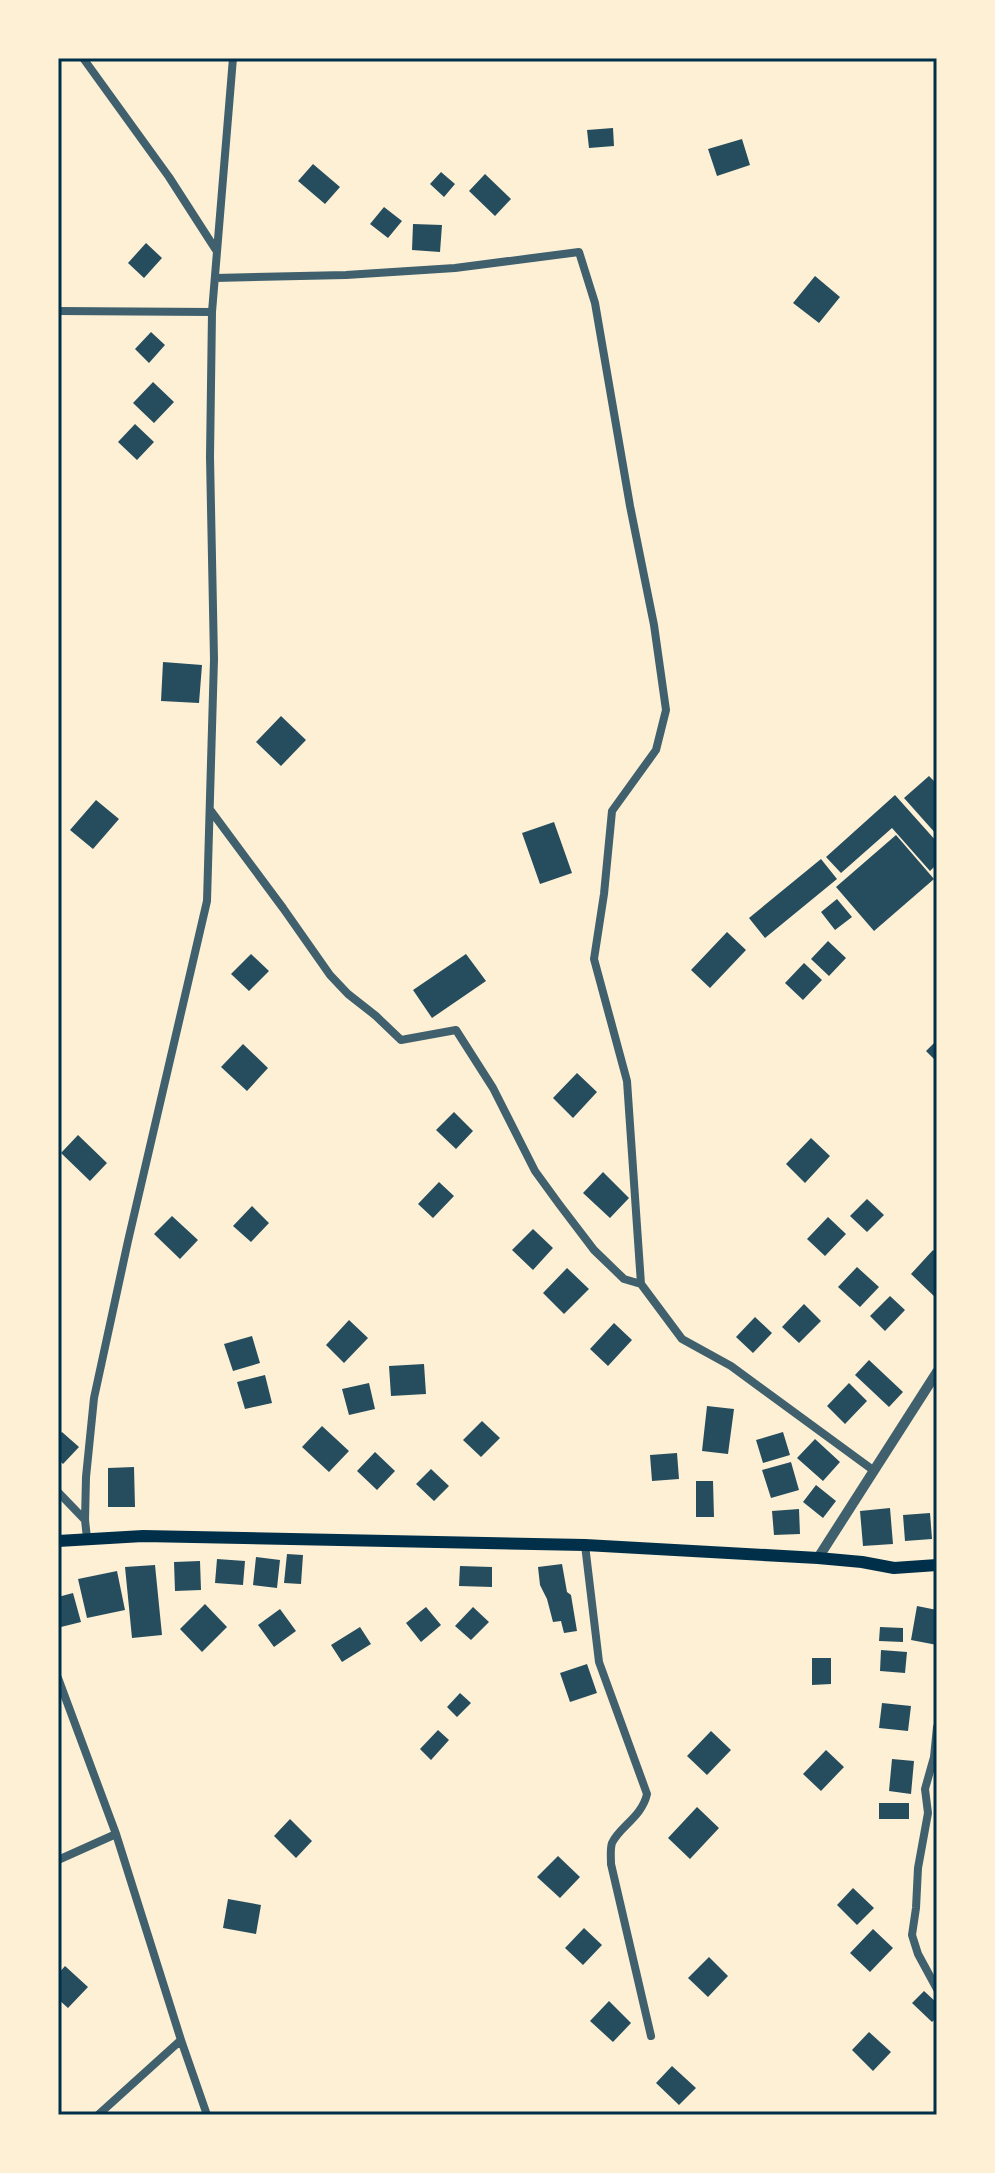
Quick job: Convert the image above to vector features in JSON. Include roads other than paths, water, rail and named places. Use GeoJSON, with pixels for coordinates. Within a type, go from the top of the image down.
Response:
{"type":"FeatureCollection","features":[{"type":"Feature","properties":{"kind":"main road"},"geometry":{"type":"LineString","coordinates":[[58,1541],[143,1536],[585,1545],[818,1558],[894,1568],[937,1565]]}},
{"type":"Feature","properties":{"kind":"street"},"geometry":{"type":"LineString","coordinates":[[83,58],[169,177],[216,251]]}},
{"type":"Feature","properties":{"kind":"street"},"geometry":{"type":"LineString","coordinates":[[87,1538],[86,1477],[94,1398],[207,901],[214,659],[210,457],[212,312],[233,58]]}},
{"type":"Feature","properties":{"kind":"street"},"geometry":{"type":"LineString","coordinates":[[215,278],[346,275],[455,268],[579,252],[595,303],[654,625],[666,710],[656,750],[612,811],[594,959],[627,1081],[641,1284],[682,1339],[731,1366],[873,1470]]}},
{"type":"Feature","properties":{"kind":"street"},"geometry":{"type":"LineString","coordinates":[[58,311],[212,312]]}},
{"type":"Feature","properties":{"kind":"street"},"geometry":{"type":"LineString","coordinates":[[210,811],[330,975],[348,994],[401,1040],[456,1030],[493,1088],[535,1171],[551,1193],[594,1250],[624,1279],[641,1284]]}},
{"type":"Feature","properties":{"kind":"street"},"geometry":{"type":"LineString","coordinates":[[818,1558],[937,1372]]}},
{"type":"Feature","properties":{"kind":"street"},"geometry":{"type":"LineString","coordinates":[[58,1492],[85,1520]]}},
{"type":"Feature","properties":{"kind":"street"},"geometry":{"type":"LineString","coordinates":[[585,1545],[599,1662],[647,1794],[633,1820],[612,1842],[610,1853],[651,2036]]}},
{"type":"Feature","properties":{"kind":"street"},"geometry":{"type":"LineString","coordinates":[[58,1678],[116,1834],[207,2115]]}},
{"type":"Feature","properties":{"kind":"street"},"geometry":{"type":"LineString","coordinates":[[937,1727],[934,1757],[925,1789],[928,1813],[917,1877],[912,1935],[918,1954],[937,1989]]}},
{"type":"Feature","properties":{"kind":"street"},"geometry":{"type":"LineString","coordinates":[[58,1860],[116,1834]]}},
{"type":"Feature","properties":{"kind":"street"},"geometry":{"type":"LineString","coordinates":[[98,2115],[181,2040]]}}]}
